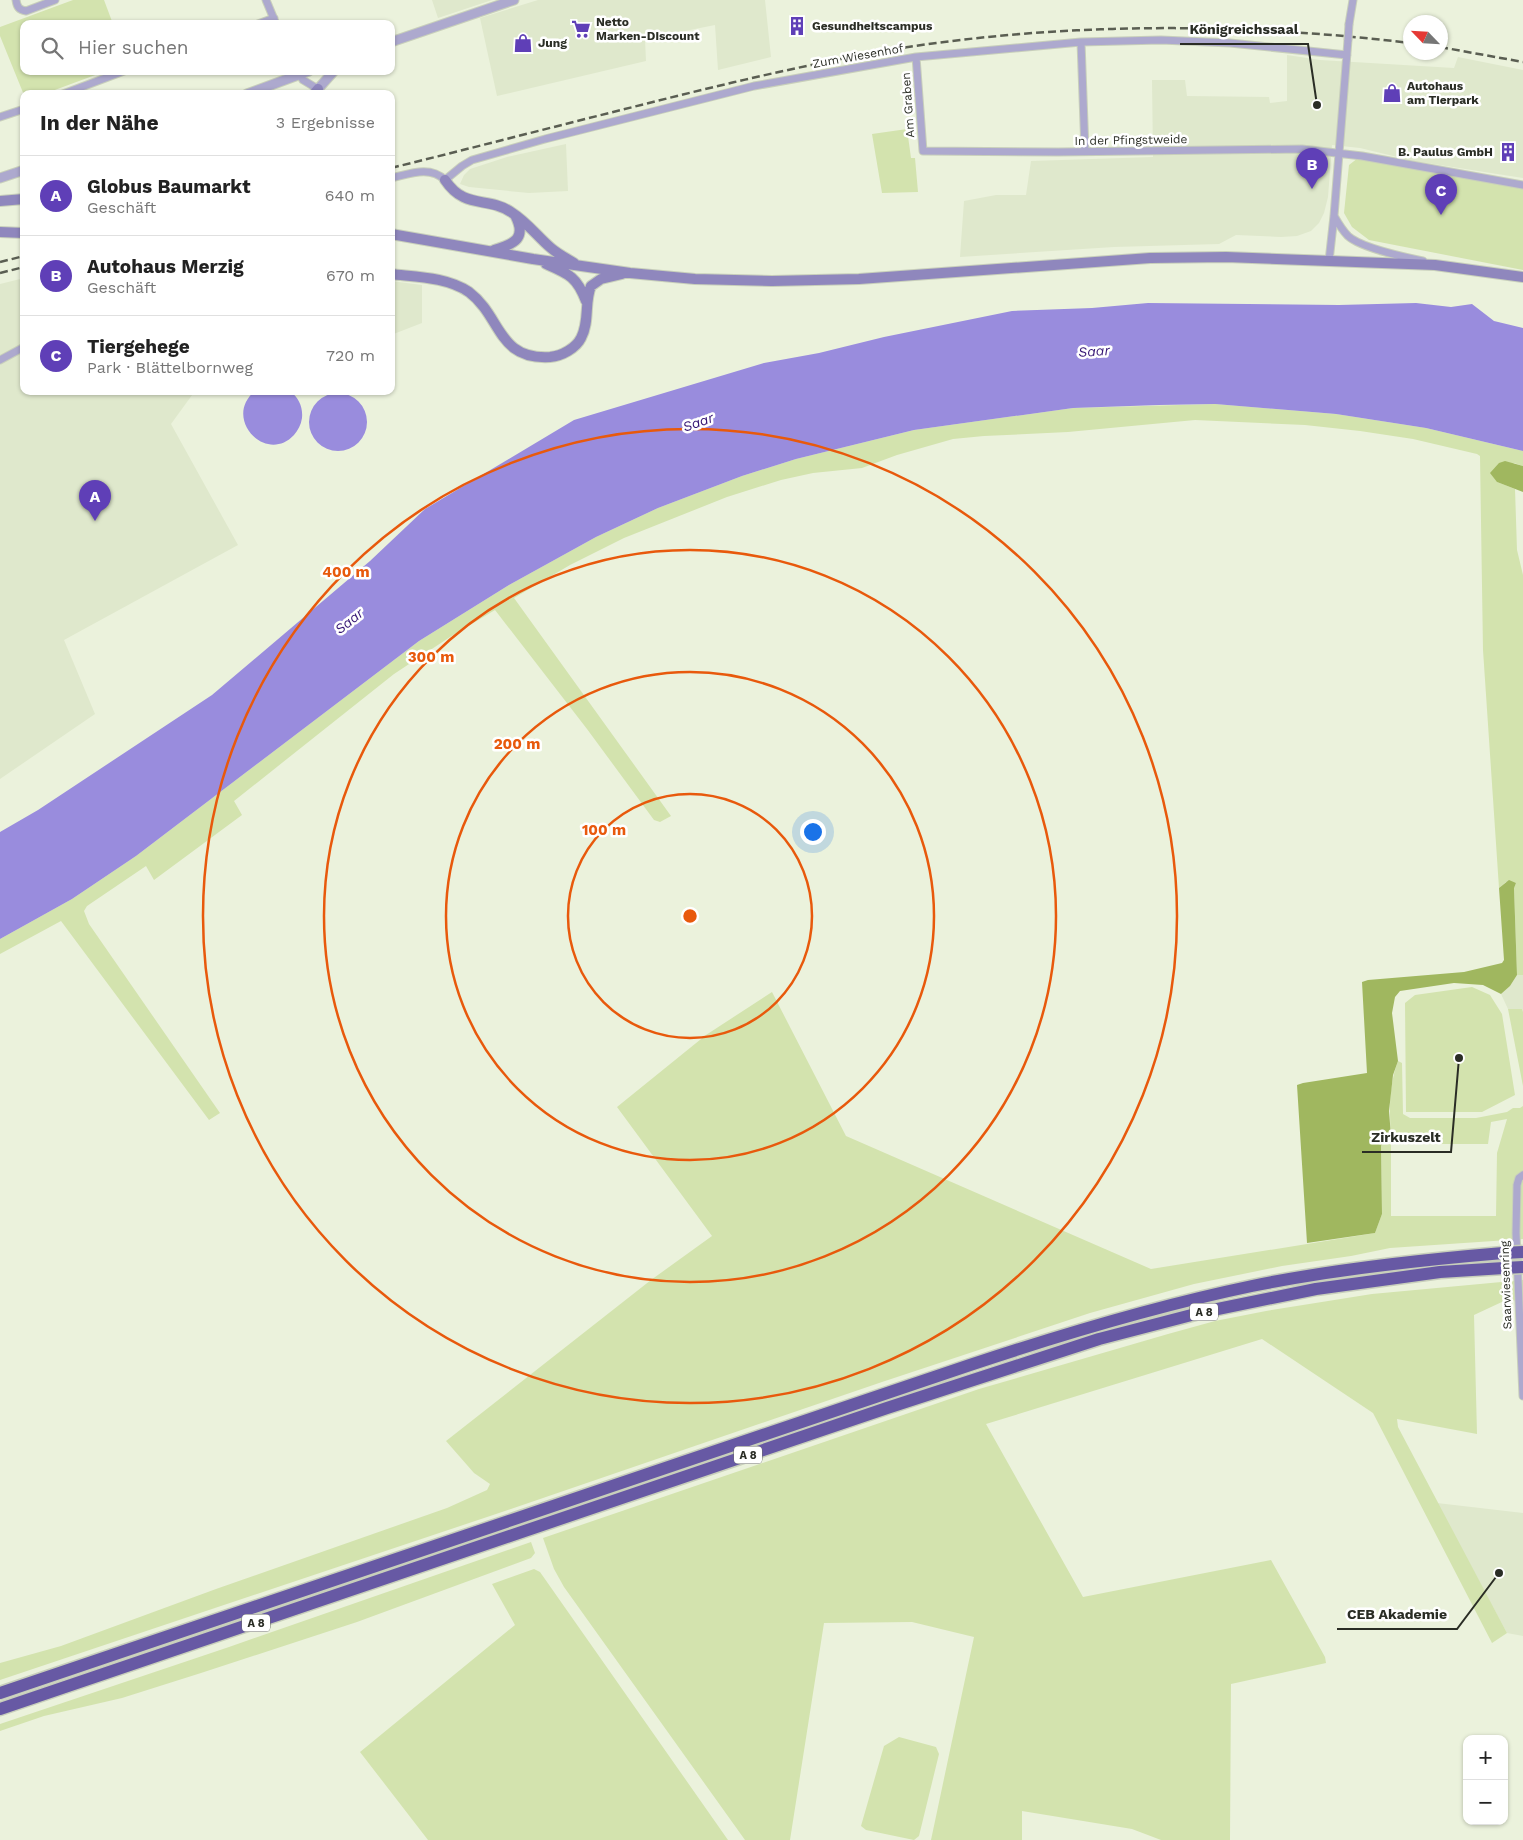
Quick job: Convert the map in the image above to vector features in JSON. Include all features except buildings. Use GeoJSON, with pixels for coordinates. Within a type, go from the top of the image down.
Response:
{"type":"FeatureCollection","features":[{"type":"Feature","properties":{"kind":"highway","name":"A 8"},"geometry":{"type":"LineString","coordinates":[[0,1693],[970,1365],[1095,1325],[1253,1286],[1369,1266],[1504,1252],[1523,1252]]}},
{"type":"Feature","properties":{"kind":"highway","name":"A 8"},"geometry":{"type":"LineString","coordinates":[[0,1709],[975,1378],[1099,1339],[1256,1300],[1440,1272],[1523,1267]]}},
{"type":"Feature","properties":{"kind":"main road"},"geometry":{"type":"LineString","coordinates":[[445,180],[451,189],[464,199],[502,208],[515,215],[528,224],[557,252],[579,266]]}},
{"type":"Feature","properties":{"kind":"main road"},"geometry":{"type":"LineString","coordinates":[[0,201],[20,199]]}},
{"type":"Feature","properties":{"kind":"main road"},"geometry":{"type":"LineString","coordinates":[[492,251],[517,240],[520,230],[515,215]]}},
{"type":"Feature","properties":{"kind":"main road"},"geometry":{"type":"LineString","coordinates":[[0,232],[20,233]]}},
{"type":"Feature","properties":{"kind":"main road"},"geometry":{"type":"LineString","coordinates":[[395,235],[579,266],[695,279],[840,280],[1150,258],[1226,257],[1435,264],[1523,276]]}},
{"type":"Feature","properties":{"kind":"main road"},"geometry":{"type":"LineString","coordinates":[[533,259],[566,273],[580,286],[587,304]]}},
{"type":"Feature","properties":{"kind":"main road"},"geometry":{"type":"LineString","coordinates":[[395,275],[444,281],[456,285],[477,300],[514,348],[524,355],[537,358],[555,357],[568,351],[580,340],[587,323],[589,291],[595,282],[630,273]]}},
{"type":"Feature","properties":{"kind":"street"},"geometry":{"type":"LineString","coordinates":[[16,0],[17,7],[26,11],[55,0]]}},
{"type":"Feature","properties":{"kind":"street"},"geometry":{"type":"LineString","coordinates":[[266,0],[275,20]]}},
{"type":"Feature","properties":{"kind":"street"},"geometry":{"type":"LineString","coordinates":[[395,41],[514,0]]}},
{"type":"Feature","properties":{"kind":"street"},"geometry":{"type":"LineString","coordinates":[[1329,261],[1353,0]]}},
{"type":"Feature","properties":{"kind":"street","name":"Zum Wiesenhof"},"geometry":{"type":"LineString","coordinates":[[445,180],[472,160],[545,139],[754,86],[916,57],[1081,42],[1194,41],[1347,56]]}},
{"type":"Feature","properties":{"kind":"street"},"geometry":{"type":"LineString","coordinates":[[1081,42],[1085,151]]}},
{"type":"Feature","properties":{"kind":"street","name":"Am Graben"},"geometry":{"type":"LineString","coordinates":[[916,57],[923,151]]}},
{"type":"Feature","properties":{"kind":"street"},"geometry":{"type":"LineString","coordinates":[[74,90],[113,75]]}},
{"type":"Feature","properties":{"kind":"street"},"geometry":{"type":"LineString","coordinates":[[257,90],[293,75]]}},
{"type":"Feature","properties":{"kind":"street"},"geometry":{"type":"LineString","coordinates":[[300,75],[315,90]]}},
{"type":"Feature","properties":{"kind":"street"},"geometry":{"type":"LineString","coordinates":[[317,90],[330,75]]}},
{"type":"Feature","properties":{"kind":"street"},"geometry":{"type":"LineString","coordinates":[[0,117],[20,110]]}},
{"type":"Feature","properties":{"kind":"street","name":"In der Pfingstweide"},"geometry":{"type":"LineString","coordinates":[[923,151],[1302,149],[1339,153],[1523,185]]}},
{"type":"Feature","properties":{"kind":"street"},"geometry":{"type":"LineString","coordinates":[[0,178],[20,171]]}},
{"type":"Feature","properties":{"kind":"street"},"geometry":{"type":"LineString","coordinates":[[395,177],[430,172],[437,174],[445,180]]}},
{"type":"Feature","properties":{"kind":"street"},"geometry":{"type":"LineString","coordinates":[[1334,216],[1345,233],[1353,240],[1374,248],[1435,264]]}},
{"type":"Feature","properties":{"kind":"street"},"geometry":{"type":"LineString","coordinates":[[0,360],[20,349]]}},
{"type":"Feature","properties":{"kind":"street","name":"Saarwiesenring"},"geometry":{"type":"LineString","coordinates":[[1523,1175],[1519,1178],[1517,1185],[1516,1233],[1523,1396]]}},
{"type":"Feature","properties":{"kind":"shaded area"},"geometry":{"type":"Polygon","coordinates":[[[432,0],[492,0],[438,18],[432,0]]]}},
{"type":"Feature","properties":{"kind":"shaded area"},"geometry":{"type":"Polygon","coordinates":[[[538,0],[765,0],[771,57],[718,70],[715,25],[645,39],[646,61],[497,96],[480,18],[538,0]]]}},
{"type":"Feature","properties":{"kind":"shaded area"},"geometry":{"type":"Polygon","coordinates":[[[1287,55],[1320,60],[1454,68],[1458,57],[1523,70],[1523,178],[1414,161],[1360,148],[1332,145],[1328,197],[1324,213],[1319,223],[1311,231],[1297,236],[1236,235],[1219,244],[1114,247],[960,257],[964,201],[996,195],[1026,195],[1031,161],[1153,157],[1152,80],[1185,80],[1187,96],[1269,97],[1270,103],[1287,101],[1287,55]]]}},
{"type":"Feature","properties":{"kind":"shaded area"},"geometry":{"type":"Polygon","coordinates":[[[566,144],[568,191],[529,193],[469,187],[460,184],[464,175],[470,169],[507,157],[566,144]]]}},
{"type":"Feature","properties":{"kind":"shaded area"},"geometry":{"type":"Polygon","coordinates":[[[20,279],[20,395],[192,395],[171,424],[238,545],[64,640],[95,714],[0,779],[0,284],[20,279]]]}},
{"type":"Feature","properties":{"kind":"shaded area"},"geometry":{"type":"Polygon","coordinates":[[[395,282],[422,285],[422,323],[395,333],[395,282]]]}},
{"type":"Feature","properties":{"kind":"shaded area"},"geometry":{"type":"Polygon","coordinates":[[[1517,975],[1523,975],[1523,1012],[1522,1009],[1508,1009],[1501,994],[1510,986],[1517,975]]]}},
{"type":"Feature","properties":{"kind":"shaded area"},"geometry":{"type":"Polygon","coordinates":[[[1437,1503],[1523,1513],[1523,1636],[1507,1633],[1437,1503]]]}},
{"type":"Feature","properties":{"kind":"green space"},"geometry":{"type":"Polygon","coordinates":[[[73,0],[104,0],[112,20],[20,20],[20,75],[95,75],[55,90],[22,90],[0,36],[0,27],[73,0]]]}},
{"type":"Feature","properties":{"kind":"green space"},"geometry":{"type":"Polygon","coordinates":[[[907,129],[911,158],[915,158],[918,192],[882,193],[872,134],[907,129]]]}},
{"type":"Feature","properties":{"kind":"green space"},"geometry":{"type":"Polygon","coordinates":[[[1358,158],[1523,189],[1523,270],[1369,240],[1352,227],[1344,213],[1349,165],[1358,158]]]}},
{"type":"Feature","properties":{"kind":"green space"},"geometry":{"type":"Polygon","coordinates":[[[1215,404],[1336,414],[1426,428],[1523,451],[1523,466],[1514,463],[1497,482],[1515,489],[1517,550],[1523,575],[1523,975],[1517,975],[1514,887],[1516,883],[1506,882],[1499,888],[1483,650],[1480,456],[1413,439],[1360,431],[1305,425],[1195,420],[1068,432],[953,439],[897,455],[862,468],[813,473],[781,480],[727,497],[624,538],[570,565],[514,598],[671,816],[660,822],[654,820],[587,729],[495,610],[394,674],[234,801],[242,815],[154,880],[146,866],[87,906],[84,911],[89,924],[220,1113],[209,1120],[61,921],[0,954],[0,939],[72,899],[136,856],[419,641],[509,585],[596,537],[658,508],[742,476],[796,459],[914,430],[1073,408],[1215,404]]]}},
{"type":"Feature","properties":{"kind":"green space"},"geometry":{"type":"Polygon","coordinates":[[[1505,461],[1523,466],[1523,492],[1497,482],[1490,473],[1499,463],[1505,461]]]}},
{"type":"Feature","properties":{"kind":"green space"},"geometry":{"type":"Polygon","coordinates":[[[1509,880],[1516,883],[1514,888],[1517,975],[1510,986],[1501,994],[1483,985],[1454,983],[1400,991],[1395,997],[1392,1013],[1398,1061],[1393,1075],[1389,1111],[1391,1136],[1385,1138],[1381,1146],[1382,1214],[1375,1233],[1307,1243],[1297,1085],[1367,1073],[1362,982],[1464,972],[1502,963],[1504,960],[1499,888],[1509,880]]]}},
{"type":"Feature","properties":{"kind":"green space"},"geometry":{"type":"Polygon","coordinates":[[[1472,987],[1490,995],[1502,1014],[1515,1095],[1482,1112],[1406,1112],[1405,1003],[1415,995],[1472,987]]]}},
{"type":"Feature","properties":{"kind":"green space"},"geometry":{"type":"Polygon","coordinates":[[[772,992],[846,1136],[1151,1269],[1375,1233],[1382,1214],[1381,1146],[1385,1138],[1391,1135],[1390,1098],[1398,1061],[1402,1063],[1403,1114],[1410,1118],[1476,1118],[1507,1112],[1513,1108],[1523,1106],[1523,1239],[1390,1248],[1282,1266],[1194,1284],[1090,1313],[0,1680],[0,1663],[61,1646],[447,1508],[487,1490],[490,1484],[474,1473],[446,1441],[651,1280],[712,1236],[617,1107],[706,1035],[772,992]],[[1507,1119],[1491,1122],[1488,1144],[1391,1144],[1391,1216],[1496,1216],[1497,1153],[1507,1119]]]}},
{"type":"Feature","properties":{"kind":"green space"},"geometry":{"type":"Polygon","coordinates":[[[1508,1009],[1522,1009],[1523,1012],[1523,1086],[1508,1009]]]}},
{"type":"Feature","properties":{"kind":"green space"},"geometry":{"type":"Polygon","coordinates":[[[1523,1280],[1523,1300],[1504,1301],[1474,1315],[1477,1434],[1397,1419],[1398,1427],[1507,1633],[1492,1643],[1373,1413],[1262,1339],[986,1424],[1083,1597],[1271,1560],[1325,1657],[1326,1663],[1231,1684],[1230,1840],[1161,1840],[1132,1829],[1022,1811],[1022,1840],[931,1840],[974,1637],[912,1622],[824,1623],[790,1840],[745,1840],[564,1587],[554,1569],[543,1538],[979,1389],[1215,1321],[1372,1294],[1523,1280]]]}},
{"type":"Feature","properties":{"kind":"green space"},"geometry":{"type":"Polygon","coordinates":[[[531,1542],[535,1553],[531,1558],[357,1622],[122,1698],[44,1716],[0,1731],[0,1724],[531,1542]]]}},
{"type":"Feature","properties":{"kind":"green space"},"geometry":{"type":"Polygon","coordinates":[[[534,1569],[540,1572],[728,1840],[428,1840],[360,1752],[515,1625],[492,1584],[534,1569]]]}},
{"type":"Feature","properties":{"kind":"green space"},"geometry":{"type":"Polygon","coordinates":[[[899,1737],[936,1747],[939,1754],[919,1836],[914,1840],[866,1830],[861,1826],[884,1746],[899,1737]]]}},
{"type":"Feature","properties":{"kind":"water","name":"Saar"},"geometry":{"type":"Polygon","coordinates":[[[1148,303],[1339,305],[1416,303],[1451,307],[1472,304],[1494,321],[1523,328],[1523,451],[1426,428],[1336,414],[1215,404],[1159,405],[1073,408],[914,430],[796,459],[742,476],[658,508],[596,537],[509,585],[419,641],[136,856],[72,899],[0,939],[0,832],[38,810],[212,695],[370,561],[425,509],[574,420],[764,363],[819,353],[884,337],[1012,311],[1092,308],[1148,303]]]}},
{"type":"Feature","properties":{"kind":"water"},"geometry":{"type":"Polygon","coordinates":[[[252,395],[294,395],[301,406],[301,423],[294,435],[283,443],[271,445],[261,441],[245,425],[243,413],[246,402],[252,395]]]}},
{"type":"Feature","properties":{"kind":"water"},"geometry":{"type":"Polygon","coordinates":[[[327,395],[349,395],[359,401],[367,416],[367,428],[359,443],[344,451],[332,451],[317,443],[309,428],[311,411],[317,401],[327,395]]]}},
{"type":"Feature","properties":{"kind":"railway"},"geometry":{"type":"LineString","coordinates":[[395,167],[770,74],[873,53],[970,39],[1096,29],[1159,28],[1285,32],[1403,42]]}},
{"type":"Feature","properties":{"kind":"railway"},"geometry":{"type":"LineString","coordinates":[[1448,48],[1523,62]]}},
{"type":"Feature","properties":{"kind":"railway"},"geometry":{"type":"LineString","coordinates":[[0,262],[20,257]]}},
{"type":"Feature","properties":{"kind":"railway"},"geometry":{"type":"LineString","coordinates":[[0,273],[20,268]]}},
{"type":"Feature","properties":{"kind":"place","name":"Gesundheitscampus"},"geometry":{"type":"Point","coordinates":[797,26]}},
{"type":"Feature","properties":{"kind":"place","name":"Netto Marken-Discount"},"geometry":{"type":"Point","coordinates":[581,29]}},
{"type":"Feature","properties":{"kind":"place","name":"Jung"},"geometry":{"type":"Point","coordinates":[523,43]}},
{"type":"Feature","properties":{"kind":"place","name":"Autohaus am Tierpark"},"geometry":{"type":"Point","coordinates":[1392,93]}},
{"type":"Feature","properties":{"kind":"place","name":"Königreichssaal"},"geometry":{"type":"Point","coordinates":[1317,105]}},
{"type":"Feature","properties":{"kind":"place","name":"B. Paulus GmbH"},"geometry":{"type":"Point","coordinates":[1508,152]}},
{"type":"Feature","properties":{"kind":"place","name":"Autohaus Merzig"},"geometry":{"type":"Point","coordinates":[1312,189]}},
{"type":"Feature","properties":{"kind":"place","name":"Tiergehege"},"geometry":{"type":"Point","coordinates":[1441,215]}},
{"type":"Feature","properties":{"kind":"place","name":"Globus Baumarkt"},"geometry":{"type":"Point","coordinates":[95,521]}},
{"type":"Feature","properties":{"kind":"place","name":"Zirkuszelt"},"geometry":{"type":"Point","coordinates":[1459,1058]}},
{"type":"Feature","properties":{"kind":"place","name":"CEB Akademie"},"geometry":{"type":"Point","coordinates":[1499,1573]}}]}
